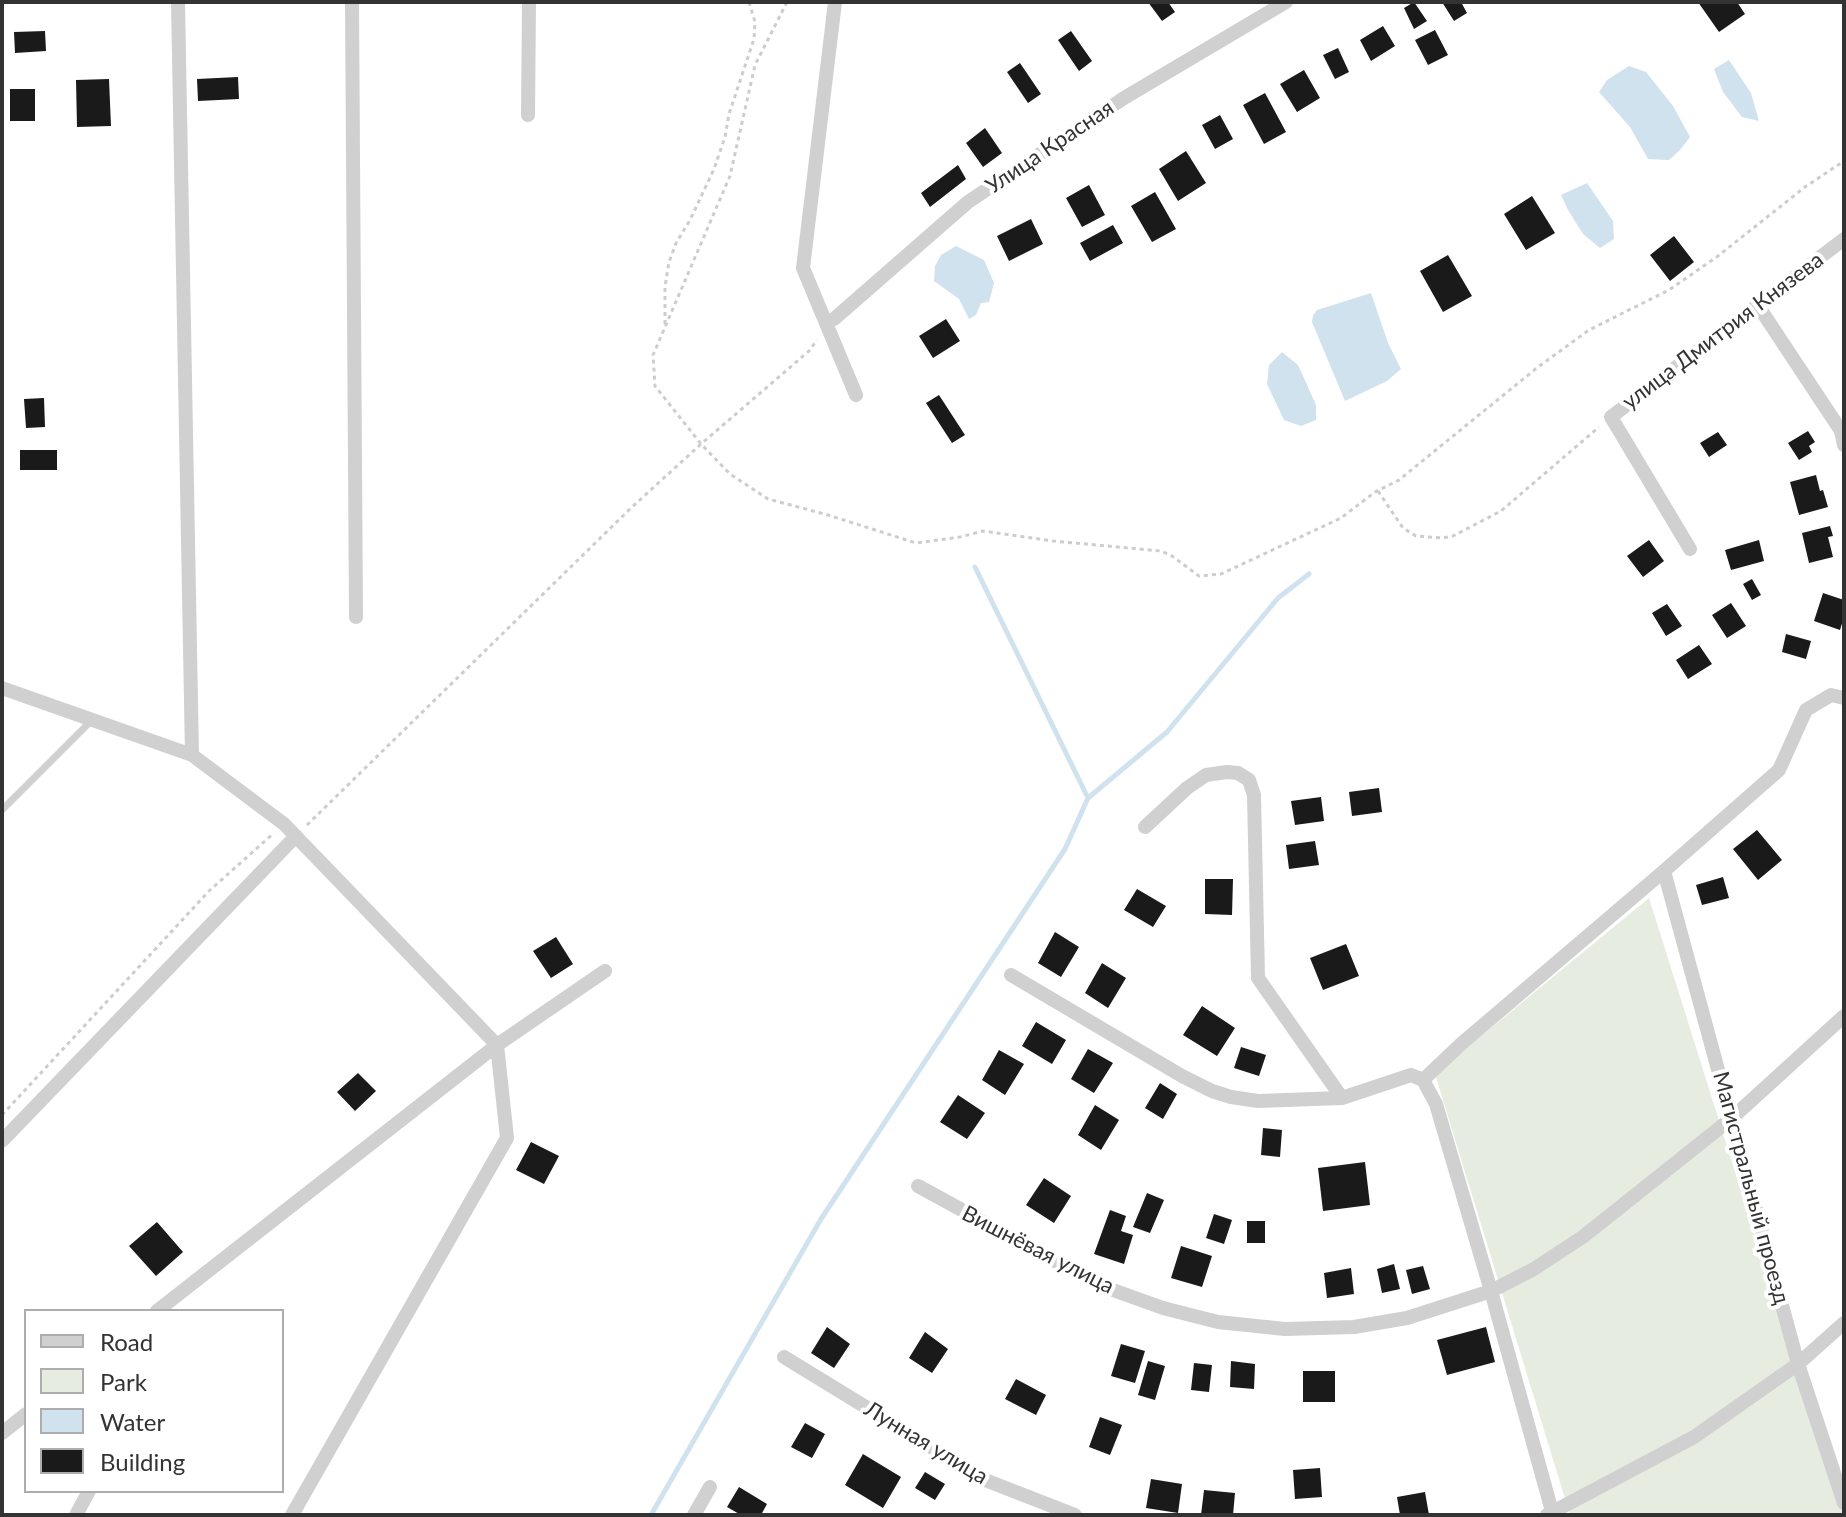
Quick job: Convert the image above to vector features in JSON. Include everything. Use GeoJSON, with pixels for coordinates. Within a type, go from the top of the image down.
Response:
{"type":"FeatureCollection","features":[{"type":"Feature","properties":{"kind":"street"},"geometry":{"type":"LineString","coordinates":[[178,2],[192,755]]}},
{"type":"Feature","properties":{"kind":"street"},"geometry":{"type":"LineString","coordinates":[[352,2],[356,617]]}},
{"type":"Feature","properties":{"kind":"street"},"geometry":{"type":"LineString","coordinates":[[528,115],[529,2]]}},
{"type":"Feature","properties":{"kind":"street"},"geometry":{"type":"LineString","coordinates":[[835,2],[803,268],[831,322],[856,395]]}},
{"type":"Feature","properties":{"kind":"street","name":"Улица Красная"},"geometry":{"type":"LineString","coordinates":[[831,322],[968,202],[1124,98],[1286,2]]}},
{"type":"Feature","properties":{"kind":"street","name":"улица Дмитрия Князева"},"geometry":{"type":"LineString","coordinates":[[1690,549],[1611,417],[1844,239]]}},
{"type":"Feature","properties":{"kind":"street"},"geometry":{"type":"LineString","coordinates":[[1757,304],[1841,431],[1844,445]]}},
{"type":"Feature","properties":{"kind":"street"},"geometry":{"type":"LineString","coordinates":[[2,688],[192,755],[284,824],[497,1045],[507,1138],[292,1515]]}},
{"type":"Feature","properties":{"kind":"street"},"geometry":{"type":"LineString","coordinates":[[1423,1080],[1779,770],[1806,710],[1837,697]]}},
{"type":"Feature","properties":{"kind":"street"},"geometry":{"type":"LineString","coordinates":[[1145,827],[1187,788],[1206,775],[1238,773],[1249,780],[1254,795],[1258,978],[1342,1098]]}},
{"type":"Feature","properties":{"kind":"street"},"geometry":{"type":"LineString","coordinates":[[2,1141],[296,836]]}},
{"type":"Feature","properties":{"kind":"street","name":"Магистральный проезд"},"geometry":{"type":"LineString","coordinates":[[1664,871],[1798,1364],[1844,1503]]}},
{"type":"Feature","properties":{"kind":"street"},"geometry":{"type":"LineString","coordinates":[[160,1309],[497,1045],[605,971]]}},
{"type":"Feature","properties":{"kind":"street"},"geometry":{"type":"LineString","coordinates":[[1011,975],[1182,1076],[1231,1097],[1258,1101],[1342,1098],[1411,1075],[1423,1080],[1436,1104],[1491,1291],[1551,1514],[1694,1437],[1798,1364],[1844,1323]]}},
{"type":"Feature","properties":{"kind":"street","name":"Вишнёвая улица"},"geometry":{"type":"LineString","coordinates":[[918,1186],[1099,1285],[1163,1308],[1218,1322],[1285,1329],[1354,1327],[1407,1318],[1491,1291],[1534,1269],[1584,1236],[1732,1118],[1844,1016]]}},
{"type":"Feature","properties":{"kind":"street","name":"Лунная улица"},"geometry":{"type":"LineString","coordinates":[[784,1357],[985,1480],[1075,1515]]}},
{"type":"Feature","properties":{"kind":"street"},"geometry":{"type":"LineString","coordinates":[[2,1433],[24,1416]]}},
{"type":"Feature","properties":{"kind":"street"},"geometry":{"type":"LineString","coordinates":[[694,1515],[710,1487]]}},
{"type":"Feature","properties":{"kind":"street"},"geometry":{"type":"LineString","coordinates":[[76,1515],[88,1493]]}},
{"type":"Feature","properties":{"kind":"lane"},"geometry":{"type":"LineString","coordinates":[[2,810],[92,720]]}},
{"type":"Feature","properties":{"kind":"path"},"geometry":{"type":"LineString","coordinates":[[665,329],[665,287],[669,262],[714,169],[754,39],[755,22],[749,2]]}},
{"type":"Feature","properties":{"kind":"path"},"geometry":{"type":"LineString","coordinates":[[787,2],[755,65],[730,176],[653,355],[655,386],[701,444],[730,474],[768,499],[916,543],[983,531],[1161,551],[1199,576],[1221,574],[1341,518],[1399,480],[1538,367],[1589,330],[1669,290],[1844,161]]}},
{"type":"Feature","properties":{"kind":"path"},"geometry":{"type":"LineString","coordinates":[[296,836],[631,508],[809,351],[831,322]]}},
{"type":"Feature","properties":{"kind":"path"},"geometry":{"type":"LineString","coordinates":[[1378,491],[1403,528],[1416,536],[1453,536],[1501,511],[1611,417]]}},
{"type":"Feature","properties":{"kind":"path"},"geometry":{"type":"LineString","coordinates":[[2,1115],[209,891],[284,824]]}},
{"type":"Feature","properties":{"kind":"green space"},"geometry":{"type":"Polygon","coordinates":[[[1649,898],[1843,1515],[1570,1515],[1435,1074],[1649,898]]]}},
{"type":"Feature","properties":{"kind":"water"},"geometry":{"type":"Polygon","coordinates":[[[1729,60],[1751,93],[1759,121],[1742,117],[1723,92],[1714,69],[1729,60]]]}},
{"type":"Feature","properties":{"kind":"water"},"geometry":{"type":"Polygon","coordinates":[[[1629,66],[1646,72],[1673,106],[1690,137],[1669,160],[1648,159],[1630,127],[1599,92],[1607,80],[1629,66]]]}},
{"type":"Feature","properties":{"kind":"water"},"geometry":{"type":"Polygon","coordinates":[[[1587,183],[1613,221],[1614,239],[1600,248],[1583,234],[1561,195],[1587,183]]]}},
{"type":"Feature","properties":{"kind":"water"},"geometry":{"type":"Polygon","coordinates":[[[956,246],[984,260],[994,283],[989,302],[981,303],[976,315],[969,319],[959,299],[934,281],[935,266],[941,255],[956,246]]]}},
{"type":"Feature","properties":{"kind":"water"},"geometry":{"type":"Polygon","coordinates":[[[1371,293],[1388,343],[1401,369],[1387,381],[1345,401],[1312,322],[1313,315],[1317,310],[1371,293]]]}},
{"type":"Feature","properties":{"kind":"water"},"geometry":{"type":"Polygon","coordinates":[[[1282,352],[1298,365],[1316,405],[1316,420],[1301,426],[1284,420],[1267,384],[1269,365],[1282,352]]]}},
{"type":"Feature","properties":{"kind":"building"},"geometry":{"type":"Polygon","coordinates":[[[1148,2],[1168,2],[1175,12],[1162,21],[1148,2]]]}},
{"type":"Feature","properties":{"kind":"building"},"geometry":{"type":"Polygon","coordinates":[[[1414,2],[1427,21],[1414,29],[1404,8],[1414,2]]]}},
{"type":"Feature","properties":{"kind":"building"},"geometry":{"type":"Polygon","coordinates":[[[1442,2],[1461,2],[1467,13],[1454,21],[1442,2]]]}},
{"type":"Feature","properties":{"kind":"building"},"geometry":{"type":"Polygon","coordinates":[[[1698,2],[1737,2],[1745,14],[1719,32],[1698,2]]]}},
{"type":"Feature","properties":{"kind":"building"},"geometry":{"type":"Polygon","coordinates":[[[1383,26],[1395,46],[1371,61],[1360,40],[1383,26]]]}},
{"type":"Feature","properties":{"kind":"building"},"geometry":{"type":"Polygon","coordinates":[[[1435,30],[1448,55],[1428,65],[1415,40],[1435,30]]]}},
{"type":"Feature","properties":{"kind":"building"},"geometry":{"type":"Polygon","coordinates":[[[45,31],[46,51],[15,53],[14,32],[45,31]]]}},
{"type":"Feature","properties":{"kind":"building"},"geometry":{"type":"Polygon","coordinates":[[[1071,31],[1092,61],[1079,71],[1058,40],[1071,31]]]}},
{"type":"Feature","properties":{"kind":"building"},"geometry":{"type":"Polygon","coordinates":[[[1338,48],[1349,72],[1335,79],[1323,55],[1338,48]]]}},
{"type":"Feature","properties":{"kind":"building"},"geometry":{"type":"Polygon","coordinates":[[[1020,63],[1041,94],[1028,103],[1007,72],[1020,63]]]}},
{"type":"Feature","properties":{"kind":"building"},"geometry":{"type":"Polygon","coordinates":[[[1304,70],[1320,98],[1297,112],[1280,84],[1304,70]]]}},
{"type":"Feature","properties":{"kind":"building"},"geometry":{"type":"Polygon","coordinates":[[[238,77],[239,99],[198,101],[197,79],[238,77]]]}},
{"type":"Feature","properties":{"kind":"building"},"geometry":{"type":"Polygon","coordinates":[[[109,79],[111,126],[77,127],[76,80],[109,79]]]}},
{"type":"Feature","properties":{"kind":"building"},"geometry":{"type":"Polygon","coordinates":[[[10,89],[35,89],[35,121],[10,121],[10,89]]]}},
{"type":"Feature","properties":{"kind":"building"},"geometry":{"type":"Polygon","coordinates":[[[1265,93],[1286,132],[1264,144],[1243,105],[1265,93]]]}},
{"type":"Feature","properties":{"kind":"building"},"geometry":{"type":"Polygon","coordinates":[[[1220,115],[1233,139],[1215,149],[1202,125],[1220,115]]]}},
{"type":"Feature","properties":{"kind":"building"},"geometry":{"type":"Polygon","coordinates":[[[985,128],[1002,153],[983,167],[966,143],[985,128]]]}},
{"type":"Feature","properties":{"kind":"building"},"geometry":{"type":"Polygon","coordinates":[[[1186,151],[1206,183],[1178,201],[1159,169],[1186,151]]]}},
{"type":"Feature","properties":{"kind":"building"},"geometry":{"type":"Polygon","coordinates":[[[958,165],[966,179],[930,207],[921,193],[958,165]]]}},
{"type":"Feature","properties":{"kind":"building"},"geometry":{"type":"Polygon","coordinates":[[[1089,185],[1105,215],[1082,227],[1066,198],[1089,185]]]}},
{"type":"Feature","properties":{"kind":"building"},"geometry":{"type":"Polygon","coordinates":[[[1155,192],[1176,229],[1152,242],[1131,206],[1155,192]]]}},
{"type":"Feature","properties":{"kind":"building"},"geometry":{"type":"Polygon","coordinates":[[[1532,196],[1555,233],[1526,250],[1504,214],[1532,196]]]}},
{"type":"Feature","properties":{"kind":"building"},"geometry":{"type":"Polygon","coordinates":[[[1031,219],[1043,244],[1009,261],[997,236],[1031,219]]]}},
{"type":"Feature","properties":{"kind":"building"},"geometry":{"type":"Polygon","coordinates":[[[1113,225],[1123,243],[1090,261],[1080,243],[1113,225]]]}},
{"type":"Feature","properties":{"kind":"building"},"geometry":{"type":"Polygon","coordinates":[[[1674,236],[1694,262],[1670,281],[1650,255],[1674,236]]]}},
{"type":"Feature","properties":{"kind":"building"},"geometry":{"type":"Polygon","coordinates":[[[1448,255],[1472,296],[1443,312],[1420,271],[1448,255]]]}},
{"type":"Feature","properties":{"kind":"building"},"geometry":{"type":"Polygon","coordinates":[[[946,319],[960,341],[933,358],[919,336],[946,319]]]}},
{"type":"Feature","properties":{"kind":"building"},"geometry":{"type":"Polygon","coordinates":[[[939,395],[965,435],[952,443],[926,403],[939,395]]]}},
{"type":"Feature","properties":{"kind":"building"},"geometry":{"type":"Polygon","coordinates":[[[44,398],[45,427],[26,428],[24,399],[44,398]]]}},
{"type":"Feature","properties":{"kind":"building"},"geometry":{"type":"Polygon","coordinates":[[[1808,431],[1815,442],[1809,446],[1812,452],[1799,460],[1788,443],[1808,431]]]}},
{"type":"Feature","properties":{"kind":"building"},"geometry":{"type":"Polygon","coordinates":[[[1718,432],[1727,445],[1709,457],[1700,443],[1718,432]]]}},
{"type":"Feature","properties":{"kind":"building"},"geometry":{"type":"Polygon","coordinates":[[[20,450],[57,450],[57,470],[20,470],[20,450]]]}},
{"type":"Feature","properties":{"kind":"building"},"geometry":{"type":"Polygon","coordinates":[[[1816,475],[1828,507],[1799,515],[1790,482],[1816,475]]]}},
{"type":"Feature","properties":{"kind":"building"},"geometry":{"type":"Polygon","coordinates":[[[1830,526],[1833,536],[1828,537],[1833,557],[1809,563],[1802,533],[1830,526]]]}},
{"type":"Feature","properties":{"kind":"building"},"geometry":{"type":"Polygon","coordinates":[[[1649,540],[1664,561],[1643,577],[1627,556],[1649,540]]]}},
{"type":"Feature","properties":{"kind":"building"},"geometry":{"type":"Polygon","coordinates":[[[1759,540],[1764,561],[1731,570],[1725,550],[1759,540]]]}},
{"type":"Feature","properties":{"kind":"building"},"geometry":{"type":"Polygon","coordinates":[[[1752,579],[1761,595],[1752,600],[1743,584],[1752,579]]]}},
{"type":"Feature","properties":{"kind":"building"},"geometry":{"type":"Polygon","coordinates":[[[1823,593],[1844,600],[1840,630],[1814,621],[1823,593]]]}},
{"type":"Feature","properties":{"kind":"building"},"geometry":{"type":"Polygon","coordinates":[[[1731,603],[1746,626],[1727,638],[1712,615],[1731,603]]]}},
{"type":"Feature","properties":{"kind":"building"},"geometry":{"type":"Polygon","coordinates":[[[1667,604],[1682,626],[1666,636],[1652,613],[1667,604]]]}},
{"type":"Feature","properties":{"kind":"building"},"geometry":{"type":"Polygon","coordinates":[[[1786,634],[1811,641],[1806,659],[1782,652],[1786,634]]]}},
{"type":"Feature","properties":{"kind":"building"},"geometry":{"type":"Polygon","coordinates":[[[1699,645],[1712,664],[1688,679],[1676,660],[1699,645]]]}},
{"type":"Feature","properties":{"kind":"building"},"geometry":{"type":"Polygon","coordinates":[[[1379,788],[1382,812],[1352,816],[1349,792],[1379,788]]]}},
{"type":"Feature","properties":{"kind":"building"},"geometry":{"type":"Polygon","coordinates":[[[1321,797],[1324,821],[1295,825],[1291,801],[1321,797]]]}},
{"type":"Feature","properties":{"kind":"building"},"geometry":{"type":"Polygon","coordinates":[[[1757,830],[1782,860],[1758,880],[1733,849],[1757,830]]]}},
{"type":"Feature","properties":{"kind":"building"},"geometry":{"type":"Polygon","coordinates":[[[1315,841],[1319,865],[1289,869],[1286,845],[1315,841]]]}},
{"type":"Feature","properties":{"kind":"building"},"geometry":{"type":"Polygon","coordinates":[[[1723,877],[1729,898],[1702,905],[1696,885],[1723,877]]]}},
{"type":"Feature","properties":{"kind":"building"},"geometry":{"type":"Polygon","coordinates":[[[1205,879],[1233,879],[1232,915],[1205,914],[1205,879]]]}},
{"type":"Feature","properties":{"kind":"building"},"geometry":{"type":"Polygon","coordinates":[[[1137,889],[1166,906],[1153,927],[1124,910],[1137,889]]]}},
{"type":"Feature","properties":{"kind":"building"},"geometry":{"type":"Polygon","coordinates":[[[1055,932],[1079,947],[1061,977],[1038,963],[1055,932]]]}},
{"type":"Feature","properties":{"kind":"building"},"geometry":{"type":"Polygon","coordinates":[[[556,937],[573,964],[551,978],[533,951],[556,937]]]}},
{"type":"Feature","properties":{"kind":"building"},"geometry":{"type":"Polygon","coordinates":[[[1346,944],[1359,976],[1323,990],[1310,958],[1346,944]]]}},
{"type":"Feature","properties":{"kind":"building"},"geometry":{"type":"Polygon","coordinates":[[[1102,963],[1126,978],[1108,1008],[1085,993],[1102,963]]]}},
{"type":"Feature","properties":{"kind":"building"},"geometry":{"type":"Polygon","coordinates":[[[1202,1006],[1235,1028],[1217,1056],[1183,1035],[1202,1006]]]}},
{"type":"Feature","properties":{"kind":"building"},"geometry":{"type":"Polygon","coordinates":[[[1036,1022],[1066,1040],[1052,1064],[1022,1046],[1036,1022]]]}},
{"type":"Feature","properties":{"kind":"building"},"geometry":{"type":"Polygon","coordinates":[[[1241,1047],[1266,1055],[1259,1076],[1234,1068],[1241,1047]]]}},
{"type":"Feature","properties":{"kind":"building"},"geometry":{"type":"Polygon","coordinates":[[[1088,1049],[1113,1063],[1094,1093],[1071,1079],[1088,1049]]]}},
{"type":"Feature","properties":{"kind":"building"},"geometry":{"type":"Polygon","coordinates":[[[999,1050],[1024,1064],[1005,1095],[982,1080],[999,1050]]]}},
{"type":"Feature","properties":{"kind":"building"},"geometry":{"type":"Polygon","coordinates":[[[358,1073],[376,1091],[355,1111],[337,1092],[358,1073]]]}},
{"type":"Feature","properties":{"kind":"building"},"geometry":{"type":"Polygon","coordinates":[[[1160,1083],[1177,1094],[1163,1119],[1145,1108],[1160,1083]]]}},
{"type":"Feature","properties":{"kind":"building"},"geometry":{"type":"Polygon","coordinates":[[[958,1095],[985,1113],[967,1139],[940,1122],[958,1095]]]}},
{"type":"Feature","properties":{"kind":"building"},"geometry":{"type":"Polygon","coordinates":[[[1095,1105],[1119,1120],[1101,1150],[1078,1135],[1095,1105]]]}},
{"type":"Feature","properties":{"kind":"building"},"geometry":{"type":"Polygon","coordinates":[[[1263,1128],[1282,1130],[1280,1157],[1261,1155],[1263,1128]]]}},
{"type":"Feature","properties":{"kind":"building"},"geometry":{"type":"Polygon","coordinates":[[[531,1142],[559,1156],[544,1184],[516,1170],[531,1142]]]}},
{"type":"Feature","properties":{"kind":"building"},"geometry":{"type":"Polygon","coordinates":[[[1365,1162],[1370,1205],[1323,1211],[1318,1168],[1365,1162]]]}},
{"type":"Feature","properties":{"kind":"building"},"geometry":{"type":"Polygon","coordinates":[[[1044,1178],[1071,1196],[1054,1223],[1026,1205],[1044,1178]]]}},
{"type":"Feature","properties":{"kind":"building"},"geometry":{"type":"Polygon","coordinates":[[[1147,1193],[1164,1200],[1150,1233],[1133,1227],[1147,1193]]]}},
{"type":"Feature","properties":{"kind":"building"},"geometry":{"type":"Polygon","coordinates":[[[1110,1210],[1126,1216],[1121,1231],[1133,1235],[1124,1264],[1094,1254],[1110,1210]]]}},
{"type":"Feature","properties":{"kind":"building"},"geometry":{"type":"Polygon","coordinates":[[[1214,1214],[1232,1220],[1224,1244],[1206,1238],[1214,1214]]]}},
{"type":"Feature","properties":{"kind":"building"},"geometry":{"type":"Polygon","coordinates":[[[1247,1221],[1265,1221],[1265,1243],[1247,1243],[1247,1221]]]}},
{"type":"Feature","properties":{"kind":"building"},"geometry":{"type":"Polygon","coordinates":[[[157,1222],[183,1252],[156,1276],[129,1246],[157,1222]]]}},
{"type":"Feature","properties":{"kind":"building"},"geometry":{"type":"Polygon","coordinates":[[[1181,1246],[1212,1256],[1202,1287],[1171,1278],[1181,1246]]]}},
{"type":"Feature","properties":{"kind":"building"},"geometry":{"type":"Polygon","coordinates":[[[1394,1264],[1400,1289],[1382,1293],[1377,1269],[1394,1264]]]}},
{"type":"Feature","properties":{"kind":"building"},"geometry":{"type":"Polygon","coordinates":[[[1423,1266],[1430,1289],[1412,1294],[1406,1270],[1423,1266]]]}},
{"type":"Feature","properties":{"kind":"building"},"geometry":{"type":"Polygon","coordinates":[[[1351,1268],[1354,1294],[1327,1298],[1324,1273],[1351,1268]]]}},
{"type":"Feature","properties":{"kind":"building"},"geometry":{"type":"Polygon","coordinates":[[[827,1327],[850,1344],[834,1368],[811,1353],[827,1327]]]}},
{"type":"Feature","properties":{"kind":"building"},"geometry":{"type":"Polygon","coordinates":[[[1486,1327],[1495,1362],[1447,1375],[1437,1340],[1486,1327]]]}},
{"type":"Feature","properties":{"kind":"building"},"geometry":{"type":"Polygon","coordinates":[[[925,1332],[948,1349],[932,1373],[909,1358],[925,1332]]]}},
{"type":"Feature","properties":{"kind":"building"},"geometry":{"type":"Polygon","coordinates":[[[1121,1344],[1145,1351],[1135,1383],[1111,1376],[1121,1344]]]}},
{"type":"Feature","properties":{"kind":"building"},"geometry":{"type":"Polygon","coordinates":[[[1148,1361],[1165,1366],[1155,1400],[1138,1395],[1148,1361]]]}},
{"type":"Feature","properties":{"kind":"building"},"geometry":{"type":"Polygon","coordinates":[[[1231,1361],[1255,1364],[1254,1389],[1230,1387],[1231,1361]]]}},
{"type":"Feature","properties":{"kind":"building"},"geometry":{"type":"Polygon","coordinates":[[[1194,1363],[1212,1365],[1209,1392],[1191,1390],[1194,1363]]]}},
{"type":"Feature","properties":{"kind":"building"},"geometry":{"type":"Polygon","coordinates":[[[1303,1371],[1335,1371],[1335,1402],[1303,1402],[1303,1371]]]}},
{"type":"Feature","properties":{"kind":"building"},"geometry":{"type":"Polygon","coordinates":[[[1016,1379],[1046,1395],[1036,1415],[1005,1399],[1016,1379]]]}},
{"type":"Feature","properties":{"kind":"building"},"geometry":{"type":"Polygon","coordinates":[[[1100,1417],[1122,1425],[1110,1455],[1089,1447],[1100,1417]]]}},
{"type":"Feature","properties":{"kind":"building"},"geometry":{"type":"Polygon","coordinates":[[[805,1423],[825,1434],[812,1458],[791,1447],[805,1423]]]}},
{"type":"Feature","properties":{"kind":"building"},"geometry":{"type":"Polygon","coordinates":[[[863,1454],[901,1477],[883,1508],[845,1485],[863,1454]]]}},
{"type":"Feature","properties":{"kind":"building"},"geometry":{"type":"Polygon","coordinates":[[[1320,1468],[1322,1497],[1295,1499],[1293,1470],[1320,1468]]]}},
{"type":"Feature","properties":{"kind":"building"},"geometry":{"type":"Polygon","coordinates":[[[925,1472],[945,1484],[935,1500],[915,1488],[925,1472]]]}},
{"type":"Feature","properties":{"kind":"building"},"geometry":{"type":"Polygon","coordinates":[[[1151,1479],[1182,1484],[1178,1513],[1146,1508],[1151,1479]]]}},
{"type":"Feature","properties":{"kind":"building"},"geometry":{"type":"Polygon","coordinates":[[[739,1487],[767,1504],[761,1515],[741,1515],[727,1507],[739,1487]]]}},
{"type":"Feature","properties":{"kind":"building"},"geometry":{"type":"Polygon","coordinates":[[[1204,1490],[1235,1493],[1233,1515],[1201,1515],[1204,1490]]]}},
{"type":"Feature","properties":{"kind":"building"},"geometry":{"type":"Polygon","coordinates":[[[1425,1492],[1429,1515],[1400,1515],[1397,1497],[1425,1492]]]}},
{"type":"Feature","properties":{"kind":"waterway"},"geometry":{"type":"LineString","coordinates":[[651,1515],[821,1219],[1065,849],[1088,798],[975,567]]}},
{"type":"Feature","properties":{"kind":"waterway"},"geometry":{"type":"LineString","coordinates":[[1088,798],[1167,732],[1278,598],[1309,574]]}}]}
